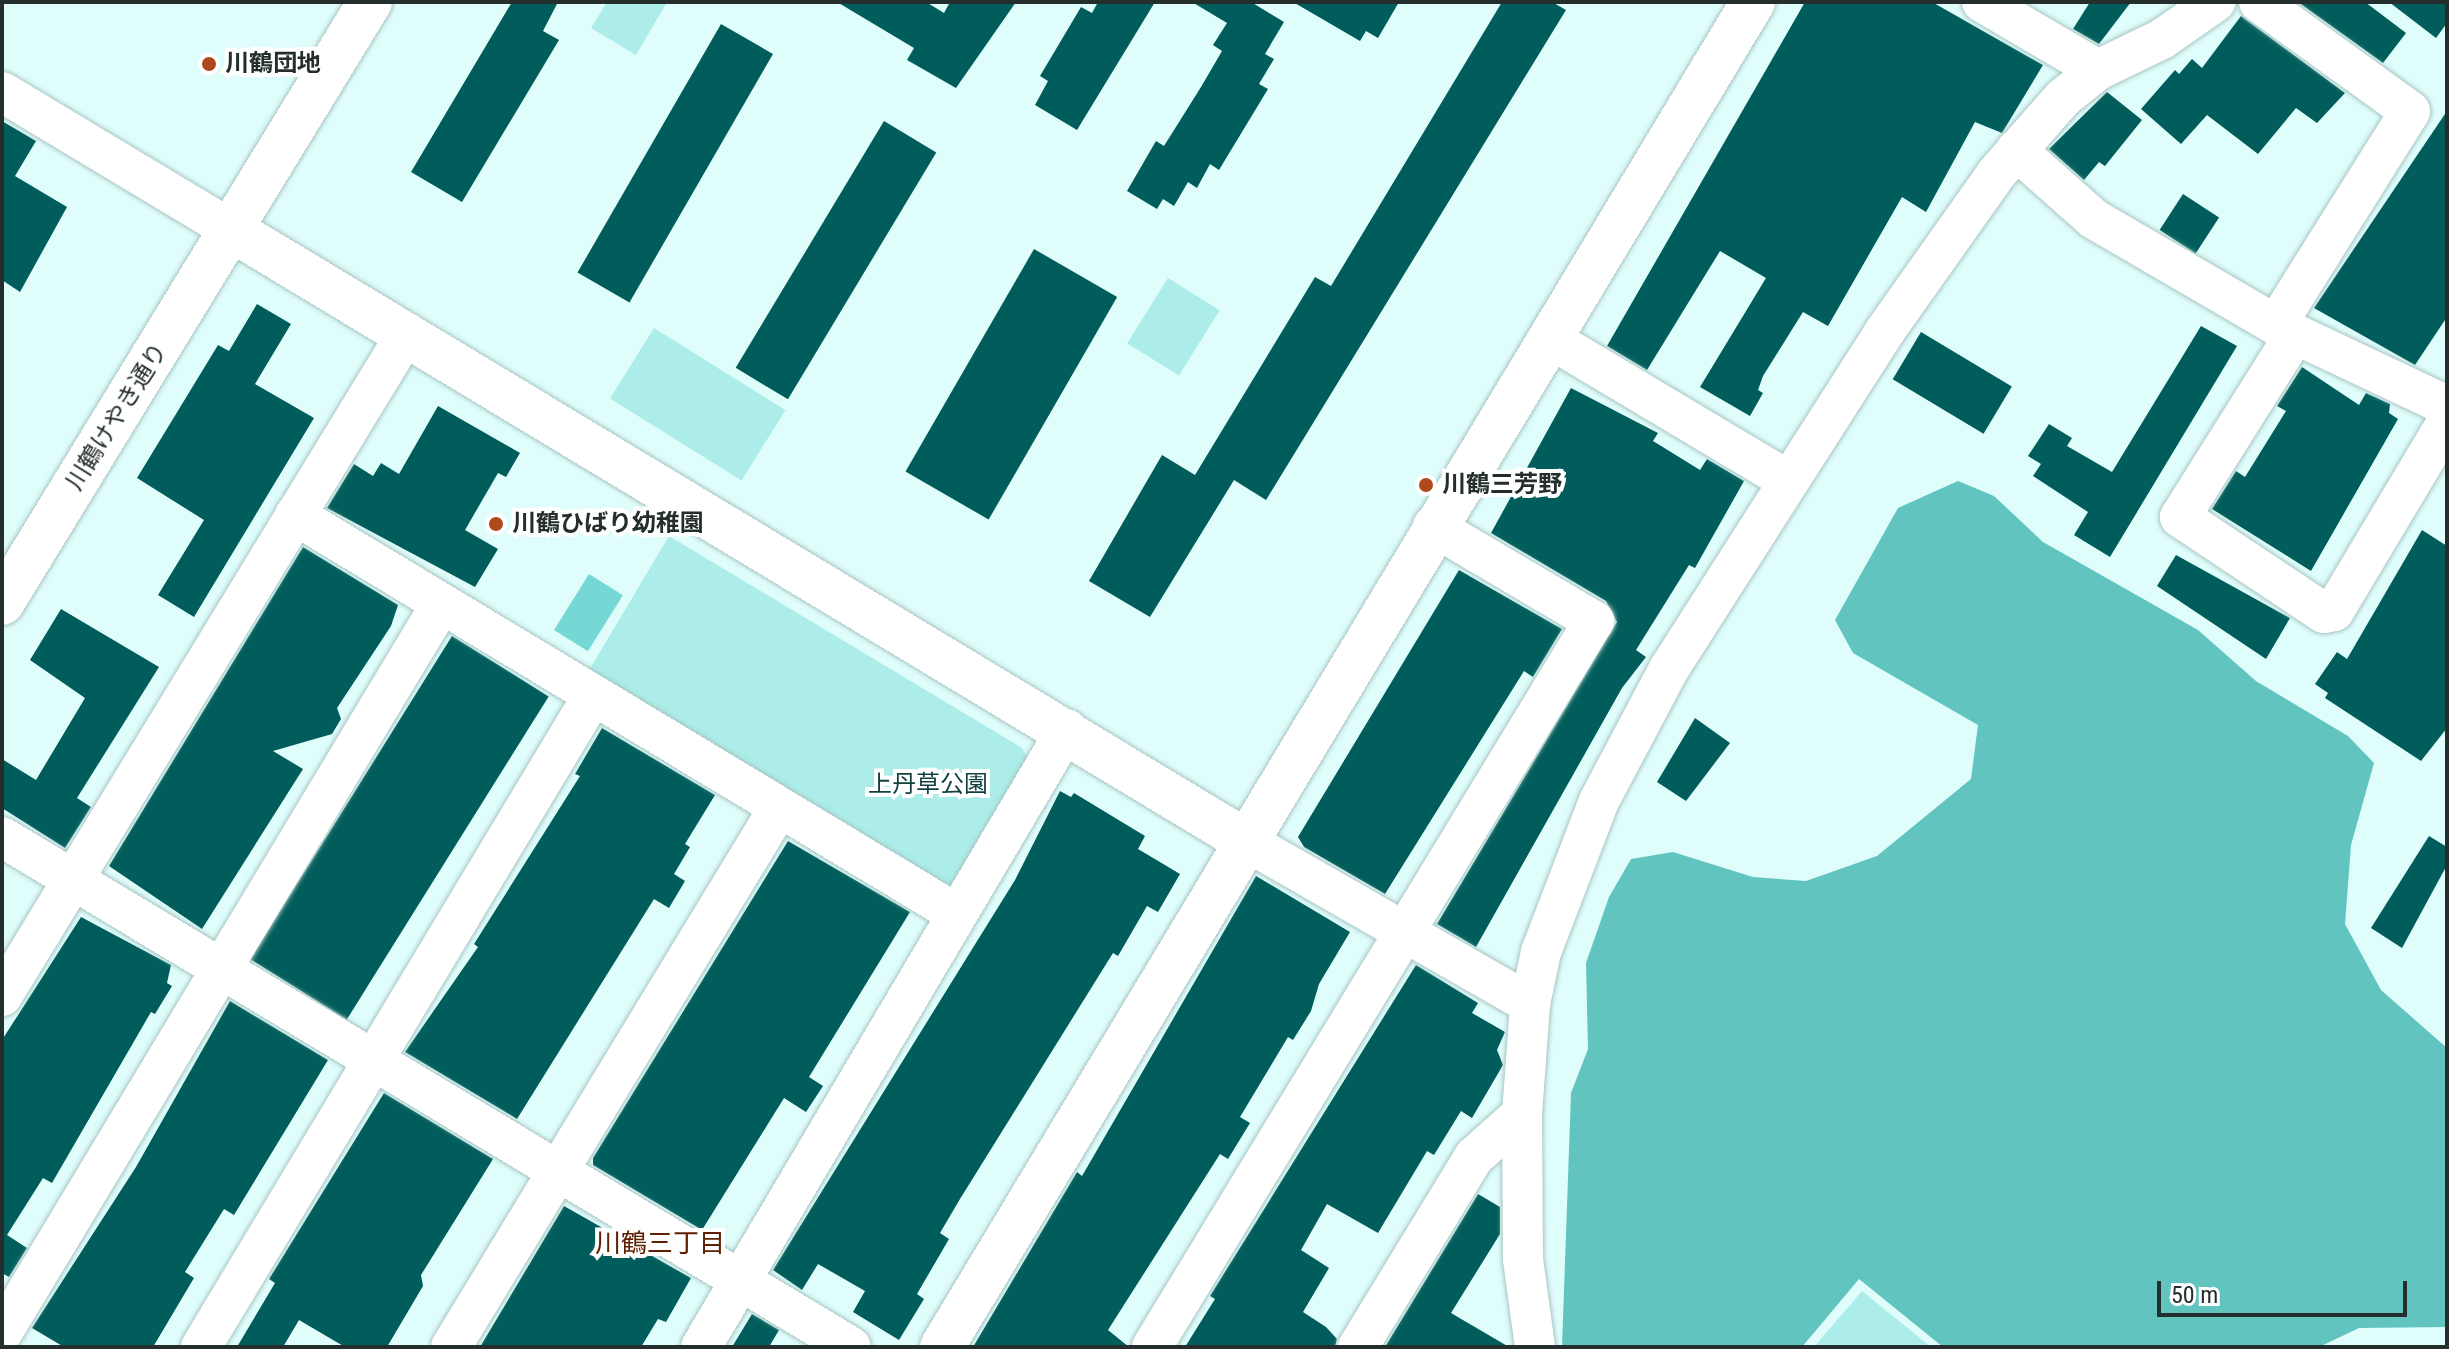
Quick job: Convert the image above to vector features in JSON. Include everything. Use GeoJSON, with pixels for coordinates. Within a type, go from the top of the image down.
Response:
{"type":"FeatureCollection","features":[{"type":"Feature","properties":{"kind":"street","name":"川鶴けやき通り"},"geometry":{"type":"LineString","coordinates":[[2,603],[370,2]]}},
{"type":"Feature","properties":{"kind":"street"},"geometry":{"type":"LineString","coordinates":[[942,1347],[1433,526],[1753,2]]}},
{"type":"Feature","properties":{"kind":"street"},"geometry":{"type":"LineString","coordinates":[[1535,1347],[1523,1259],[1522,1114],[1530,1004],[1541,952],[1599,801],[1669,669],[1789,481],[1909,295],[2016,150],[2098,70],[2162,39],[2215,2]]}},
{"type":"Feature","properties":{"kind":"street"},"geometry":{"type":"LineString","coordinates":[[2259,2],[2410,111],[2180,517],[2324,613],[2334,611],[2447,422]]}},
{"type":"Feature","properties":{"kind":"street"},"geometry":{"type":"LineString","coordinates":[[1989,4],[2098,70]]}},
{"type":"Feature","properties":{"kind":"street"},"geometry":{"type":"LineString","coordinates":[[2,92],[1067,729],[1400,934],[1530,1004]]}},
{"type":"Feature","properties":{"kind":"street"},"geometry":{"type":"LineString","coordinates":[[2016,150],[2094,219],[2285,330],[2447,406]]}},
{"type":"Feature","properties":{"kind":"street"},"geometry":{"type":"LineString","coordinates":[[2,996],[407,333]]}},
{"type":"Feature","properties":{"kind":"street"},"geometry":{"type":"LineString","coordinates":[[1549,338],[1789,481]]}},
{"type":"Feature","properties":{"kind":"street"},"geometry":{"type":"LineString","coordinates":[[295,515],[591,699],[957,914]]}},
{"type":"Feature","properties":{"kind":"street"},"geometry":{"type":"LineString","coordinates":[[1152,1347],[1400,934],[1594,621],[1433,526]]}},
{"type":"Feature","properties":{"kind":"street"},"geometry":{"type":"LineString","coordinates":[[13,1347],[2,1333],[224,970],[440,606]]}},
{"type":"Feature","properties":{"kind":"street"},"geometry":{"type":"LineString","coordinates":[[201,1347],[376,1063],[591,699]]}},
{"type":"Feature","properties":{"kind":"street"},"geometry":{"type":"LineString","coordinates":[[701,1347],[1067,729]]}},
{"type":"Feature","properties":{"kind":"street"},"geometry":{"type":"LineString","coordinates":[[451,1347],[777,811]]}},
{"type":"Feature","properties":{"kind":"street"},"geometry":{"type":"LineString","coordinates":[[2,837],[851,1347]]}},
{"type":"Feature","properties":{"kind":"street"},"geometry":{"type":"LineString","coordinates":[[1358,1347],[1474,1157],[1522,1114]]}},
{"type":"Feature","properties":{"kind":"green space"},"geometry":{"type":"Polygon","coordinates":[[[607,2],[667,2],[636,55],[591,28],[607,2]]]}},
{"type":"Feature","properties":{"kind":"green space"},"geometry":{"type":"Polygon","coordinates":[[[1168,278],[1220,310],[1179,376],[1127,343],[1168,278]]]}},
{"type":"Feature","properties":{"kind":"green space"},"geometry":{"type":"Polygon","coordinates":[[[654,328],[785,410],[741,481],[610,398],[654,328]]]}},
{"type":"Feature","properties":{"kind":"green space","name":"上丹草公園"},"geometry":{"type":"Polygon","coordinates":[[[669,536],[1022,748],[1030,762],[951,892],[588,672],[669,536]]]}},
{"type":"Feature","properties":{"kind":"green space"},"geometry":{"type":"Polygon","coordinates":[[[1862,1291],[1931,1347],[1814,1347],[1862,1291]]]}},
{"type":"Feature","properties":{"kind":"shaded area"},"geometry":{"type":"Polygon","coordinates":[[[1958,481],[1994,496],[2043,542],[2198,630],[2256,681],[2348,736],[2374,763],[2351,845],[2345,924],[2381,990],[2447,1048],[2447,1327],[2359,1328],[2319,1347],[1943,1347],[1859,1279],[1802,1347],[1562,1347],[1571,1093],[1588,1049],[1586,963],[1609,897],[1631,859],[1673,852],[1753,877],[1806,881],[1877,856],[1971,779],[1978,725],[1853,653],[1835,620],[1898,508],[1958,481]]]}},
{"type":"Feature","properties":{"kind":"shaded area"},"geometry":{"type":"Polygon","coordinates":[[[589,574],[623,595],[588,651],[554,630],[589,574]]]}},
{"type":"Feature","properties":{"kind":"building"},"geometry":{"type":"Polygon","coordinates":[[[512,2],[558,2],[543,31],[559,40],[462,202],[411,172],[512,2]]]}},
{"type":"Feature","properties":{"kind":"building"},"geometry":{"type":"Polygon","coordinates":[[[837,2],[926,2],[944,13],[950,2],[1016,2],[956,88],[907,60],[914,48],[837,2]]]}},
{"type":"Feature","properties":{"kind":"building"},"geometry":{"type":"Polygon","coordinates":[[[1098,2],[1155,2],[1077,130],[1035,105],[1048,81],[1040,76],[1081,7],[1092,13],[1098,2]]]}},
{"type":"Feature","properties":{"kind":"building"},"geometry":{"type":"Polygon","coordinates":[[[1192,2],[1251,2],[1284,22],[1265,54],[1274,59],[1259,84],[1268,89],[1219,170],[1210,164],[1197,188],[1188,182],[1174,206],[1163,199],[1157,209],[1127,191],[1156,141],[1164,146],[1201,87],[1222,51],[1213,45],[1227,23],[1192,2]]]}},
{"type":"Feature","properties":{"kind":"building"},"geometry":{"type":"Polygon","coordinates":[[[1293,2],[1399,2],[1378,38],[1366,31],[1360,41],[1293,2]]]}},
{"type":"Feature","properties":{"kind":"building"},"geometry":{"type":"Polygon","coordinates":[[[1502,2],[1552,2],[1566,10],[1266,500],[1234,480],[1150,617],[1089,581],[1162,455],[1195,475],[1315,277],[1331,286],[1502,2]]]}},
{"type":"Feature","properties":{"kind":"building"},"geometry":{"type":"Polygon","coordinates":[[[1805,2],[1932,2],[2043,65],[2002,133],[1975,122],[1926,212],[1902,197],[1828,326],[1803,312],[1763,376],[1758,390],[1763,393],[1750,416],[1700,387],[1766,278],[1720,251],[1647,370],[1607,346],[1805,2]]]}},
{"type":"Feature","properties":{"kind":"building"},"geometry":{"type":"Polygon","coordinates":[[[2090,2],[2131,2],[2099,44],[2073,29],[2090,2]]]}},
{"type":"Feature","properties":{"kind":"building"},"geometry":{"type":"Polygon","coordinates":[[[2298,2],[2365,2],[2406,33],[2383,63],[2298,2]]]}},
{"type":"Feature","properties":{"kind":"building"},"geometry":{"type":"Polygon","coordinates":[[[2389,2],[2447,2],[2447,23],[2436,38],[2389,2]]]}},
{"type":"Feature","properties":{"kind":"building"},"geometry":{"type":"Polygon","coordinates":[[[2241,16],[2345,93],[2317,123],[2296,108],[2258,154],[2207,115],[2181,144],[2141,109],[2175,70],[2179,74],[2192,59],[2202,68],[2241,16]]]}},
{"type":"Feature","properties":{"kind":"building"},"geometry":{"type":"Polygon","coordinates":[[[721,24],[773,54],[629,303],[578,273],[721,24]]]}},
{"type":"Feature","properties":{"kind":"building"},"geometry":{"type":"Polygon","coordinates":[[[2107,92],[2142,120],[2105,166],[2099,162],[2084,180],[2049,149],[2107,92]]]}},
{"type":"Feature","properties":{"kind":"building"},"geometry":{"type":"Polygon","coordinates":[[[2447,111],[2447,317],[2415,365],[2314,308],[2447,111]]]}},
{"type":"Feature","properties":{"kind":"building"},"geometry":{"type":"Polygon","coordinates":[[[2,121],[36,141],[15,176],[67,207],[20,292],[2,280],[2,121]]]}},
{"type":"Feature","properties":{"kind":"building"},"geometry":{"type":"Polygon","coordinates":[[[884,121],[936,152],[788,399],[736,368],[884,121]]]}},
{"type":"Feature","properties":{"kind":"building"},"geometry":{"type":"Polygon","coordinates":[[[2183,194],[2219,217],[2196,253],[2160,230],[2183,194]]]}},
{"type":"Feature","properties":{"kind":"building"},"geometry":{"type":"Polygon","coordinates":[[[1034,249],[1117,297],[989,520],[906,472],[1034,249]]]}},
{"type":"Feature","properties":{"kind":"building"},"geometry":{"type":"Polygon","coordinates":[[[257,304],[291,324],[255,384],[314,418],[194,617],[158,595],[204,520],[137,478],[218,345],[229,351],[257,304]]]}},
{"type":"Feature","properties":{"kind":"building"},"geometry":{"type":"Polygon","coordinates":[[[2201,326],[2237,346],[2110,557],[2074,535],[2088,512],[2033,476],[2041,464],[2028,456],[2049,424],[2072,438],[2067,446],[2112,472],[2201,326]]]}},
{"type":"Feature","properties":{"kind":"building"},"geometry":{"type":"Polygon","coordinates":[[[1921,332],[2012,387],[1984,434],[1893,379],[1921,332]]]}},
{"type":"Feature","properties":{"kind":"building"},"geometry":{"type":"Polygon","coordinates":[[[2302,367],[2359,405],[2366,393],[2390,404],[2389,413],[2398,419],[2311,571],[2212,509],[2236,471],[2245,477],[2286,411],[2277,406],[2302,367]]]}},
{"type":"Feature","properties":{"kind":"building"},"geometry":{"type":"Polygon","coordinates":[[[1571,388],[1658,433],[1653,441],[1700,470],[1707,459],[1744,481],[1695,568],[1689,565],[1636,650],[1646,657],[1622,688],[1476,947],[1437,924],[1617,622],[1606,601],[1491,533],[1571,388]]]}},
{"type":"Feature","properties":{"kind":"building"},"geometry":{"type":"Polygon","coordinates":[[[438,406],[520,453],[506,477],[498,473],[465,530],[498,549],[475,587],[327,508],[354,464],[373,476],[381,463],[399,474],[438,406]]]}},
{"type":"Feature","properties":{"kind":"building"},"geometry":{"type":"Polygon","coordinates":[[[2422,530],[2447,546],[2447,728],[2421,761],[2325,698],[2328,693],[2315,684],[2337,652],[2347,659],[2422,530]]]}},
{"type":"Feature","properties":{"kind":"building"},"geometry":{"type":"Polygon","coordinates":[[[303,547],[398,605],[391,626],[337,708],[341,719],[332,734],[273,751],[303,769],[202,929],[109,866],[303,547]]]}},
{"type":"Feature","properties":{"kind":"building"},"geometry":{"type":"Polygon","coordinates":[[[2176,555],[2290,618],[2266,659],[2157,586],[2176,555]]]}},
{"type":"Feature","properties":{"kind":"building"},"geometry":{"type":"Polygon","coordinates":[[[1459,570],[1562,629],[1533,677],[1524,671],[1385,894],[1304,847],[1298,837],[1459,570]]]}},
{"type":"Feature","properties":{"kind":"building"},"geometry":{"type":"Polygon","coordinates":[[[61,609],[159,667],[77,798],[91,807],[65,848],[2,808],[2,759],[36,780],[85,698],[30,660],[61,609]]]}},
{"type":"Feature","properties":{"kind":"building"},"geometry":{"type":"Polygon","coordinates":[[[452,636],[549,696],[347,1020],[250,959],[452,636]]]}},
{"type":"Feature","properties":{"kind":"building"},"geometry":{"type":"Polygon","coordinates":[[[1695,718],[1730,743],[1686,801],[1657,782],[1695,718]]]}},
{"type":"Feature","properties":{"kind":"building"},"geometry":{"type":"Polygon","coordinates":[[[602,728],[715,795],[685,844],[690,847],[674,874],[685,881],[669,908],[654,899],[517,1119],[405,1052],[478,947],[474,944],[580,776],[575,774],[602,728]]]}},
{"type":"Feature","properties":{"kind":"building"},"geometry":{"type":"Polygon","coordinates":[[[1060,791],[1071,797],[1074,793],[1145,836],[1138,849],[1180,874],[1158,912],[1147,906],[1118,956],[1113,953],[960,1199],[940,1233],[949,1239],[917,1294],[924,1299],[899,1340],[853,1312],[865,1291],[818,1264],[802,1290],[773,1270],[1015,880],[1060,791]]]}},
{"type":"Feature","properties":{"kind":"building"},"geometry":{"type":"Polygon","coordinates":[[[2429,836],[2447,847],[2447,865],[2402,948],[2371,928],[2429,836]]]}},
{"type":"Feature","properties":{"kind":"building"},"geometry":{"type":"Polygon","coordinates":[[[788,841],[910,912],[809,1077],[823,1086],[806,1112],[784,1098],[702,1230],[593,1165],[593,1158],[788,841]]]}},
{"type":"Feature","properties":{"kind":"building"},"geometry":{"type":"Polygon","coordinates":[[[1256,876],[1350,932],[1319,984],[1311,1011],[1293,1040],[1288,1037],[1240,1117],[1250,1123],[1228,1159],[1220,1154],[1108,1330],[1129,1347],[973,1347],[1077,1172],[1082,1176],[1256,876]]]}},
{"type":"Feature","properties":{"kind":"building"},"geometry":{"type":"Polygon","coordinates":[[[81,917],[171,965],[167,983],[172,986],[155,1014],[151,1012],[52,1183],[43,1178],[7,1235],[27,1248],[9,1277],[2,1273],[2,1040],[81,917]]]}},
{"type":"Feature","properties":{"kind":"building"},"geometry":{"type":"Polygon","coordinates":[[[1416,965],[1478,1003],[1472,1013],[1505,1032],[1497,1050],[1503,1065],[1472,1118],[1461,1111],[1434,1155],[1427,1151],[1378,1233],[1327,1204],[1301,1250],[1329,1268],[1303,1312],[1326,1327],[1337,1339],[1335,1347],[1185,1347],[1215,1299],[1210,1296],[1416,965]]]}},
{"type":"Feature","properties":{"kind":"building"},"geometry":{"type":"Polygon","coordinates":[[[230,1001],[328,1060],[234,1215],[224,1209],[185,1272],[194,1278],[153,1347],[64,1347],[32,1328],[136,1167],[230,1001]]]}},
{"type":"Feature","properties":{"kind":"building"},"geometry":{"type":"Polygon","coordinates":[[[384,1093],[493,1159],[421,1275],[423,1286],[387,1347],[345,1347],[299,1320],[283,1347],[237,1347],[275,1283],[269,1279],[384,1093]]]}},
{"type":"Feature","properties":{"kind":"building"},"geometry":{"type":"Polygon","coordinates":[[[1478,1194],[1500,1207],[1500,1234],[1451,1313],[1509,1347],[1385,1347],[1478,1194]]]}},
{"type":"Feature","properties":{"kind":"building"},"geometry":{"type":"Polygon","coordinates":[[[564,1206],[691,1278],[666,1322],[658,1319],[641,1347],[480,1347],[564,1206]]]}},
{"type":"Feature","properties":{"kind":"building"},"geometry":{"type":"Polygon","coordinates":[[[752,1314],[779,1330],[769,1347],[732,1347],[752,1314]]]}},
{"type":"Feature","properties":{"kind":"place","name":"川鶴団地"},"geometry":{"type":"Point","coordinates":[209,64]}},
{"type":"Feature","properties":{"kind":"place","name":"川鶴三芳野"},"geometry":{"type":"Point","coordinates":[1426,485]}},
{"type":"Feature","properties":{"kind":"place","name":"川鶴ひばり幼稚園"},"geometry":{"type":"Point","coordinates":[496,524]}},
{"type":"Feature","properties":{"kind":"district","name":"川鶴三丁目"},"geometry":{"type":"Point","coordinates":[660,1244]}}]}
